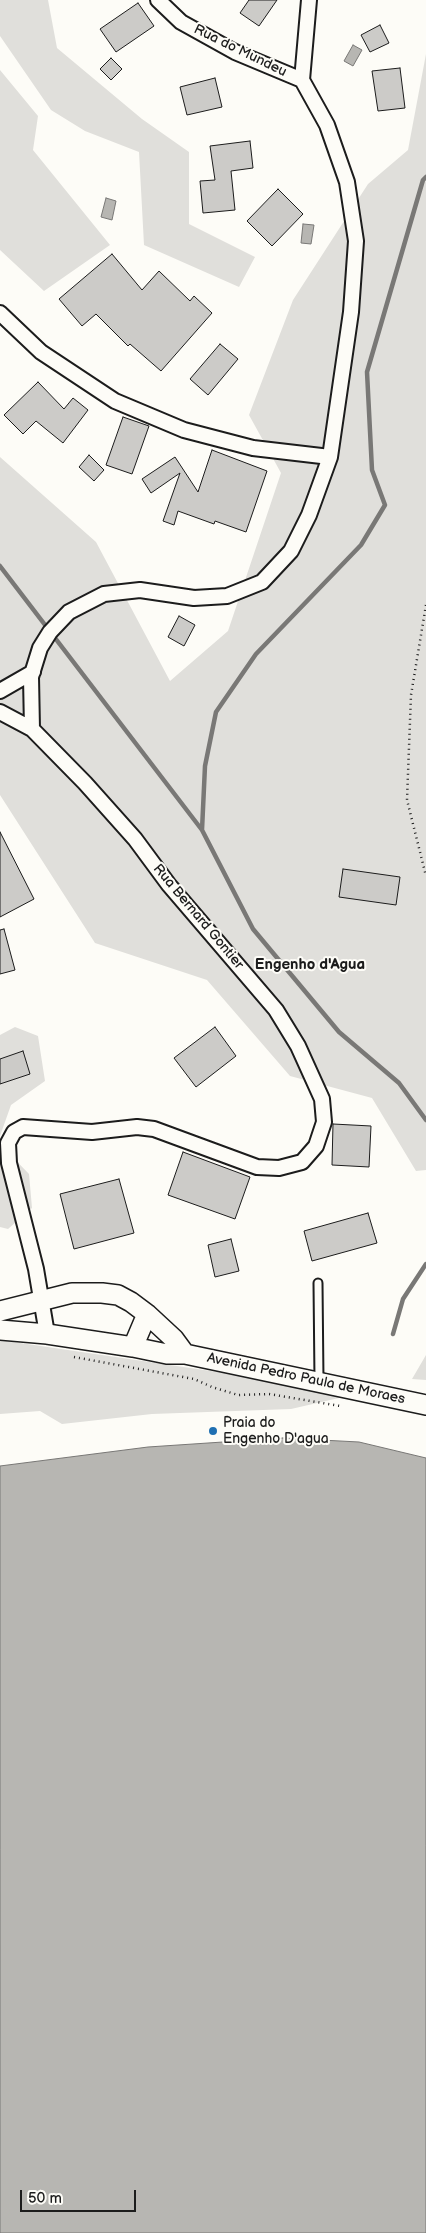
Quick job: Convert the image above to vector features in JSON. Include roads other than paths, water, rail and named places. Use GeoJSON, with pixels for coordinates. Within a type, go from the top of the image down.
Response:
{"type":"FeatureCollection","features":[{"type":"Feature","properties":{"kind":"main road"},"geometry":{"type":"LineString","coordinates":[[0,1311],[72,1294],[102,1293],[118,1295],[147,1314],[174,1339],[185,1354]]}},
{"type":"Feature","properties":{"kind":"main road"},"geometry":{"type":"LineString","coordinates":[[134,1347],[147,1314]]}},
{"type":"Feature","properties":{"kind":"main road","name":"Avenida Pedro Paula de Moraes"},"geometry":{"type":"LineString","coordinates":[[0,1330],[47,1334],[167,1354],[185,1354],[426,1405]]}},
{"type":"Feature","properties":{"kind":"street","name":"Rua do Mundeu"},"geometry":{"type":"LineString","coordinates":[[158,0],[181,22],[235,52],[302,80]]}},
{"type":"Feature","properties":{"kind":"street"},"geometry":{"type":"LineString","coordinates":[[32,729],[33,672],[40,648],[50,632],[69,612],[104,594],[140,590],[194,598],[227,596],[262,582],[291,551],[309,515],[330,457],[351,312],[356,241],[347,182],[327,125],[302,80],[308,0]]}},
{"type":"Feature","properties":{"kind":"street"},"geometry":{"type":"LineString","coordinates":[[0,313],[42,352],[115,401],[184,430],[244,446],[330,457]]}},
{"type":"Feature","properties":{"kind":"street"},"geometry":{"type":"LineString","coordinates":[[0,691],[33,672]]}},
{"type":"Feature","properties":{"kind":"street","name":"Rua Bernard Gontier"},"geometry":{"type":"LineString","coordinates":[[0,712],[32,729],[135,839],[169,885],[276,1010],[298,1046],[322,1099],[324,1122],[316,1146],[302,1162],[280,1168],[257,1167],[154,1129],[137,1127],[92,1132],[23,1128],[14,1132],[8,1143],[9,1163],[26,1224],[43,1302],[47,1334]]}},
{"type":"Feature","properties":{"kind":"lane"},"geometry":{"type":"LineString","coordinates":[[318,1283],[319,1383]]}},
{"type":"Feature","properties":{"kind":"waterway"},"geometry":{"type":"LineString","coordinates":[[426,177],[423,180],[367,372],[372,470],[385,505],[361,545],[256,654],[216,712],[205,766],[202,830],[253,929],[339,1032],[399,1083],[426,1120]]}},
{"type":"Feature","properties":{"kind":"waterway"},"geometry":{"type":"LineString","coordinates":[[0,566],[202,830]]}},
{"type":"Feature","properties":{"kind":"waterway"},"geometry":{"type":"LineString","coordinates":[[393,1334],[403,1299],[426,1264]]}},
{"type":"Feature","properties":{"kind":"place","name":"Praia do Engenho D'agua"},"geometry":{"type":"Point","coordinates":[213,1431]}},
{"type":"Feature","properties":{"kind":"district","name":"Engenho d'Agua"},"geometry":{"type":"Point","coordinates":[310,965]}}]}
